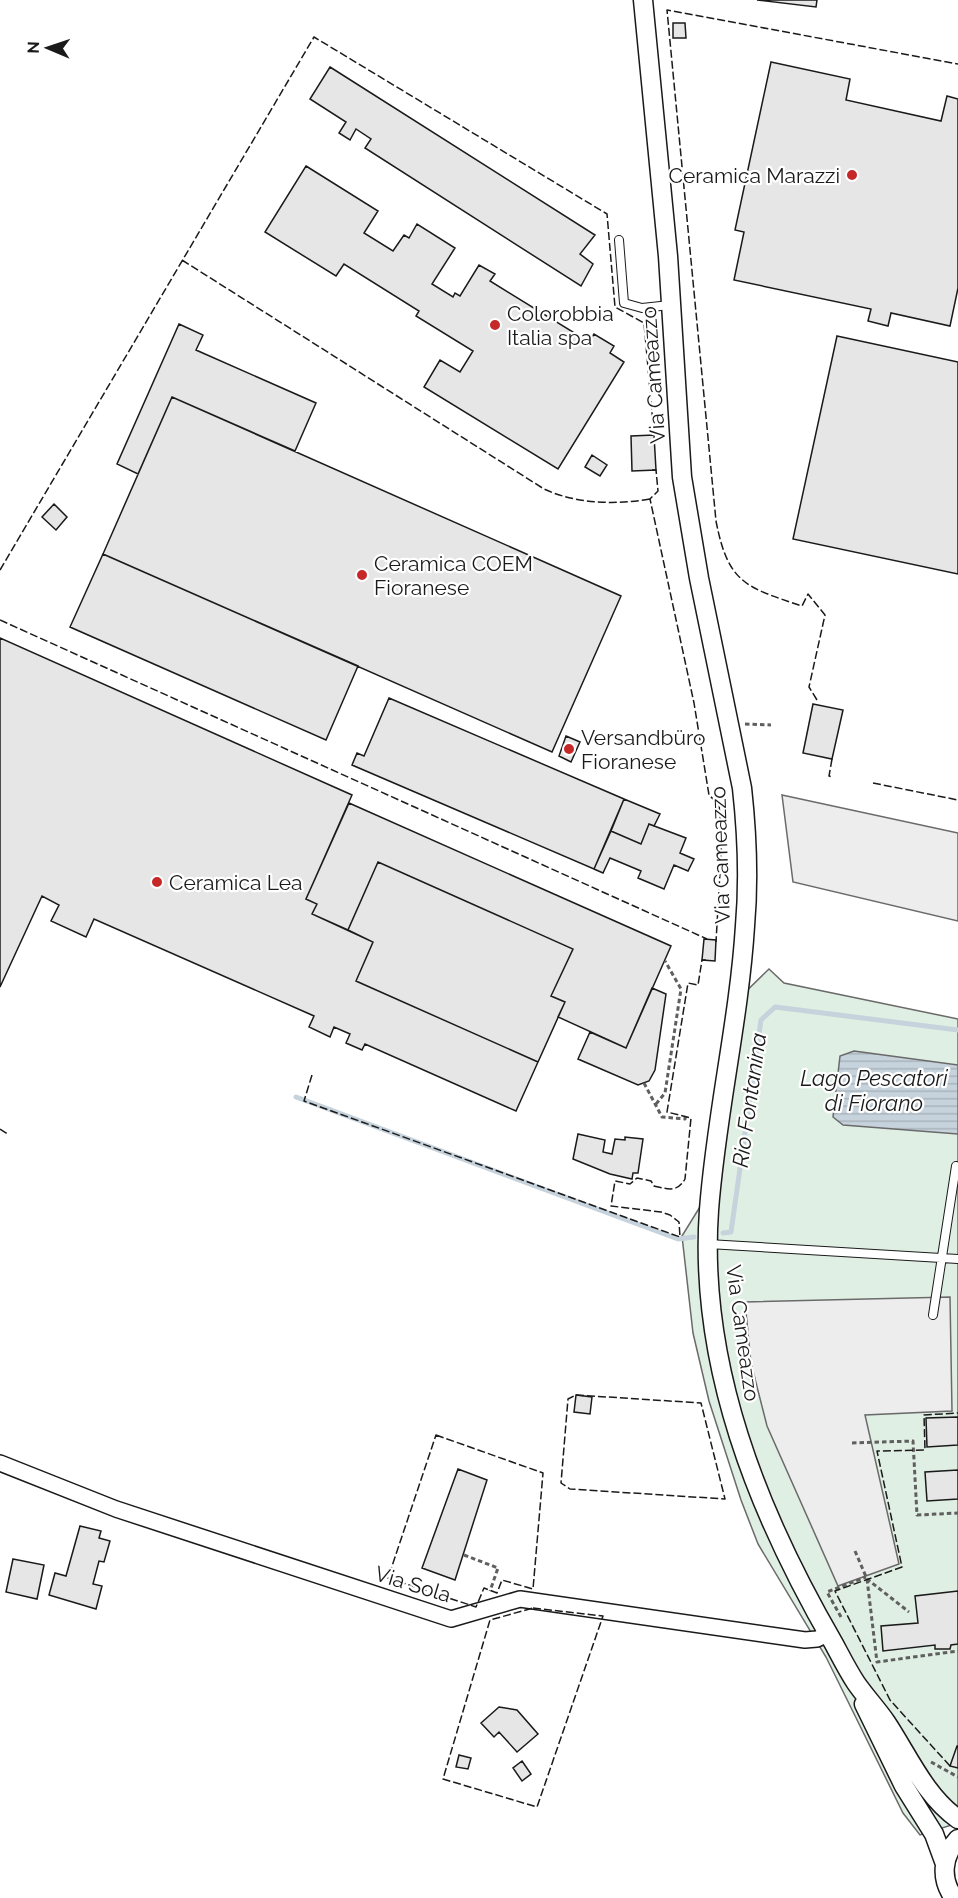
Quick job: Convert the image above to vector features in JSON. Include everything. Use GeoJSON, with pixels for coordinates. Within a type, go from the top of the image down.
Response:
{"type":"FeatureCollection","features":[{"type":"Feature","properties":{"kind":"street","name":"Via Cameazzo"},"geometry":{"type":"LineString","coordinates":[[644,0],[671,305],[682,477],[723,687],[745,820],[744,941],[716,1146],[708,1244],[712,1300],[721,1366],[727,1399],[739,1440],[768,1516],[828,1634],[856,1682],[886,1721],[920,1779],[958,1819]]}},
{"type":"Feature","properties":{"kind":"street","name":"Via Sola"},"geometry":{"type":"LineString","coordinates":[[0,1463],[116,1509],[451,1619],[520,1599],[806,1640],[817,1639],[828,1634]]}},
{"type":"Feature","properties":{"kind":"street","name":"Via Cameazzo"},"geometry":{"type":"LineString","coordinates":[[856,1682],[873,1727],[904,1786],[934,1834],[945,1864],[946,1883],[954,1898]]}},
{"type":"Feature","properties":{"kind":"street"},"geometry":{"type":"LineString","coordinates":[[945,1864],[951,1846],[958,1839]]}},
{"type":"Feature","properties":{"kind":"lane"},"geometry":{"type":"LineString","coordinates":[[619,240],[624,303],[642,308],[671,305]]}},
{"type":"Feature","properties":{"kind":"lane"},"geometry":{"type":"LineString","coordinates":[[933,1315],[956,1166]]}},
{"type":"Feature","properties":{"kind":"lane"},"geometry":{"type":"LineString","coordinates":[[708,1244],[958,1259]]}},
{"type":"Feature","properties":{"kind":"path"},"geometry":{"type":"LineString","coordinates":[[742,724],[771,725]]}},
{"type":"Feature","properties":{"kind":"path"},"geometry":{"type":"LineString","coordinates":[[656,1104],[664,1093],[681,989],[665,961]]}},
{"type":"Feature","properties":{"kind":"path"},"geometry":{"type":"LineString","coordinates":[[644,1083],[662,1117],[685,1119],[686,1114]]}},
{"type":"Feature","properties":{"kind":"path"},"geometry":{"type":"LineString","coordinates":[[852,1443],[913,1441],[917,1515],[958,1513]]}},
{"type":"Feature","properties":{"kind":"path"},"geometry":{"type":"LineString","coordinates":[[855,1551],[867,1578],[877,1662],[958,1651]]}},
{"type":"Feature","properties":{"kind":"path"},"geometry":{"type":"LineString","coordinates":[[464,1555],[498,1568],[490,1594],[497,1606]]}},
{"type":"Feature","properties":{"kind":"path"},"geometry":{"type":"LineString","coordinates":[[867,1578],[909,1612]]}},
{"type":"Feature","properties":{"kind":"path"},"geometry":{"type":"LineString","coordinates":[[843,1622],[827,1592],[867,1578]]}},
{"type":"Feature","properties":{"kind":"path"},"geometry":{"type":"LineString","coordinates":[[924,1754],[931,1762],[958,1778]]}},
{"type":"Feature","properties":{"kind":"green space"},"geometry":{"type":"Polygon","coordinates":[[[769,969],[784,983],[958,1019],[958,1823],[920,1835],[903,1813],[826,1657],[758,1544],[741,1500],[709,1401],[693,1333],[682,1236],[711,1189],[734,1003],[769,969]]]}},
{"type":"Feature","properties":{"kind":"shaded area"},"geometry":{"type":"Polygon","coordinates":[[[782,795],[958,833],[958,921],[793,882],[782,795]]]}},
{"type":"Feature","properties":{"kind":"shaded area"},"geometry":{"type":"Polygon","coordinates":[[[950,1297],[952,1411],[865,1415],[899,1564],[838,1586],[767,1426],[751,1363],[745,1302],[950,1297]]]}},
{"type":"Feature","properties":{"kind":"water","name":"Lago Pescatori di Fiorano"},"geometry":{"type":"Polygon","coordinates":[[[854,1051],[958,1065],[958,1134],[843,1125],[833,1117],[840,1056],[854,1051]]]}},
{"type":"Feature","properties":{"kind":"building"},"geometry":{"type":"Polygon","coordinates":[[[757,0],[817,0],[816,7],[757,0]]]}},
{"type":"Feature","properties":{"kind":"building"},"geometry":{"type":"Polygon","coordinates":[[[673,23],[685,23],[686,38],[673,38],[673,23]]]}},
{"type":"Feature","properties":{"kind":"building","name":"Ceramica Marazzi"},"geometry":{"type":"Polygon","coordinates":[[[771,62],[850,79],[846,100],[941,121],[947,96],[958,99],[958,288],[950,326],[891,313],[888,326],[868,321],[871,309],[734,280],[744,232],[735,230],[771,62]]]}},
{"type":"Feature","properties":{"kind":"building","name":"Colorobbia Italia spa"},"geometry":{"type":"Polygon","coordinates":[[[330,67],[595,235],[580,254],[593,264],[581,286],[365,148],[371,139],[356,129],[350,140],[339,133],[346,122],[310,99],[330,67]]]}},
{"type":"Feature","properties":{"kind":"building","name":"Colorobbia Italia spa"},"geometry":{"type":"Polygon","coordinates":[[[306,166],[378,211],[364,233],[393,251],[404,235],[409,238],[417,224],[455,248],[432,284],[453,297],[455,293],[460,296],[479,265],[495,274],[490,281],[589,342],[594,334],[614,346],[610,353],[624,362],[558,469],[424,387],[440,360],[460,372],[473,351],[416,316],[419,311],[344,264],[336,276],[265,232],[306,166]]]}},
{"type":"Feature","properties":{"kind":"building"},"geometry":{"type":"Polygon","coordinates":[[[179,324],[203,335],[196,350],[316,403],[295,451],[172,397],[138,474],[117,464],[179,324]]]}},
{"type":"Feature","properties":{"kind":"building"},"geometry":{"type":"Polygon","coordinates":[[[837,336],[958,362],[958,574],[793,539],[837,336]]]}},
{"type":"Feature","properties":{"kind":"building","name":"Ceramica COEM Fioranese"},"geometry":{"type":"Polygon","coordinates":[[[172,397],[621,596],[552,752],[103,554],[172,397]]]}},
{"type":"Feature","properties":{"kind":"building"},"geometry":{"type":"Polygon","coordinates":[[[654,435],[656,470],[632,471],[631,436],[654,435]]]}},
{"type":"Feature","properties":{"kind":"building"},"geometry":{"type":"Polygon","coordinates":[[[592,455],[607,465],[600,476],[585,467],[592,455]]]}},
{"type":"Feature","properties":{"kind":"building"},"geometry":{"type":"Polygon","coordinates":[[[54,504],[67,517],[56,530],[42,517],[54,504]]]}},
{"type":"Feature","properties":{"kind":"building"},"geometry":{"type":"Polygon","coordinates":[[[103,554],[358,666],[326,740],[70,627],[103,554]]]}},
{"type":"Feature","properties":{"kind":"building","name":"Ceramica Lea"},"geometry":{"type":"Polygon","coordinates":[[[0,638],[352,795],[306,899],[317,904],[312,914],[373,942],[356,981],[538,1062],[516,1111],[365,1044],[362,1050],[346,1043],[350,1034],[334,1027],[330,1037],[309,1027],[314,1016],[94,919],[86,937],[51,921],[59,905],[42,896],[0,987],[0,638]]]}},
{"type":"Feature","properties":{"kind":"building"},"geometry":{"type":"Polygon","coordinates":[[[389,698],[624,799],[594,869],[352,765],[357,753],[364,756],[389,698]]]}},
{"type":"Feature","properties":{"kind":"building"},"geometry":{"type":"Polygon","coordinates":[[[813,704],[843,710],[832,759],[803,753],[813,704]]]}},
{"type":"Feature","properties":{"kind":"building","name":"Versandbüro Fioranese"},"geometry":{"type":"Polygon","coordinates":[[[566,736],[580,742],[571,762],[559,756],[566,736]]]}},
{"type":"Feature","properties":{"kind":"building"},"geometry":{"type":"Polygon","coordinates":[[[624,799],[660,814],[654,826],[649,824],[641,844],[611,831],[624,799]]]}},
{"type":"Feature","properties":{"kind":"building","name":"Ceramica Lea"},"geometry":{"type":"Polygon","coordinates":[[[349,803],[671,946],[626,1048],[558,1017],[565,1002],[551,996],[573,949],[378,862],[348,930],[312,914],[317,904],[306,899],[349,803]]]}},
{"type":"Feature","properties":{"kind":"building"},"geometry":{"type":"Polygon","coordinates":[[[649,824],[686,838],[680,853],[694,859],[688,871],[674,865],[664,889],[638,878],[641,871],[610,858],[603,873],[594,869],[611,831],[641,844],[649,824]]]}},
{"type":"Feature","properties":{"kind":"building","name":"Ceramica Lea"},"geometry":{"type":"Polygon","coordinates":[[[378,862],[573,949],[551,996],[565,1002],[538,1062],[356,981],[373,942],[348,930],[378,862]]]}},
{"type":"Feature","properties":{"kind":"building"},"geometry":{"type":"Polygon","coordinates":[[[704,939],[716,940],[715,961],[702,960],[704,939]]]}},
{"type":"Feature","properties":{"kind":"building"},"geometry":{"type":"Polygon","coordinates":[[[652,988],[666,994],[655,1070],[649,1081],[638,1085],[578,1059],[590,1032],[626,1048],[652,988]]]}},
{"type":"Feature","properties":{"kind":"building"},"geometry":{"type":"Polygon","coordinates":[[[578,1134],[605,1140],[603,1152],[612,1154],[615,1139],[625,1140],[625,1137],[643,1139],[638,1173],[633,1173],[632,1179],[610,1174],[573,1159],[578,1134]]]}},
{"type":"Feature","properties":{"kind":"building"},"geometry":{"type":"Polygon","coordinates":[[[576,1395],[592,1397],[590,1414],[574,1412],[576,1395]]]}},
{"type":"Feature","properties":{"kind":"building"},"geometry":{"type":"Polygon","coordinates":[[[958,1417],[958,1445],[927,1447],[926,1418],[958,1417]]]}},
{"type":"Feature","properties":{"kind":"building"},"geometry":{"type":"Polygon","coordinates":[[[458,1469],[487,1480],[455,1580],[422,1568],[458,1469]]]}},
{"type":"Feature","properties":{"kind":"building"},"geometry":{"type":"Polygon","coordinates":[[[958,1470],[958,1499],[927,1501],[925,1472],[958,1470]]]}},
{"type":"Feature","properties":{"kind":"building"},"geometry":{"type":"Polygon","coordinates":[[[80,1526],[101,1531],[99,1538],[110,1541],[104,1562],[99,1561],[93,1584],[102,1586],[96,1609],[49,1595],[55,1573],[66,1576],[80,1526]]]}},
{"type":"Feature","properties":{"kind":"building"},"geometry":{"type":"Polygon","coordinates":[[[13,1559],[44,1565],[37,1599],[6,1592],[13,1559]]]}},
{"type":"Feature","properties":{"kind":"building"},"geometry":{"type":"Polygon","coordinates":[[[958,1591],[958,1644],[951,1645],[950,1649],[935,1649],[935,1645],[883,1651],[881,1626],[918,1623],[915,1596],[958,1591]]]}},
{"type":"Feature","properties":{"kind":"building"},"geometry":{"type":"Polygon","coordinates":[[[499,1707],[517,1710],[538,1734],[517,1752],[499,1732],[494,1737],[481,1723],[499,1707]]]}},
{"type":"Feature","properties":{"kind":"building"},"geometry":{"type":"Polygon","coordinates":[[[958,1746],[958,1768],[950,1766],[958,1746]]]}},
{"type":"Feature","properties":{"kind":"building"},"geometry":{"type":"Polygon","coordinates":[[[459,1755],[471,1758],[468,1769],[456,1767],[459,1755]]]}},
{"type":"Feature","properties":{"kind":"building"},"geometry":{"type":"Polygon","coordinates":[[[522,1761],[531,1774],[522,1781],[513,1768],[522,1761]]]}},
{"type":"Feature","properties":{"kind":"waterway","name":"Rio Fontanina"},"geometry":{"type":"LineString","coordinates":[[723,1233],[731,1232],[761,1020],[775,1007],[958,1030]]}},
{"type":"Feature","properties":{"kind":"waterway","name":"Rio Fontanina"},"geometry":{"type":"LineString","coordinates":[[296,1097],[678,1239],[694,1237]]}},
{"type":"Feature","properties":{"kind":"fence"},"geometry":{"type":"LineString","coordinates":[[817,700],[809,687],[825,615],[808,594],[802,606],[766,593],[742,580],[726,558],[716,521],[667,10],[958,64]]}},
{"type":"Feature","properties":{"kind":"fence"},"geometry":{"type":"LineString","coordinates":[[0,570],[314,37],[607,214],[615,307],[644,323],[654,435],[651,435]]}},
{"type":"Feature","properties":{"kind":"fence"},"geometry":{"type":"LineString","coordinates":[[182,260],[544,489],[569,498],[596,502],[650,499]]}},
{"type":"Feature","properties":{"kind":"fence"},"geometry":{"type":"LineString","coordinates":[[652,470],[656,470],[658,491],[650,499],[694,703],[709,795],[719,805],[722,837],[716,942]]}},
{"type":"Feature","properties":{"kind":"fence"},"geometry":{"type":"LineString","coordinates":[[0,620],[707,939]]}},
{"type":"Feature","properties":{"kind":"fence"},"geometry":{"type":"LineString","coordinates":[[832,759],[829,776],[833,777]]}},
{"type":"Feature","properties":{"kind":"fence"},"geometry":{"type":"LineString","coordinates":[[873,783],[958,800]]}},
{"type":"Feature","properties":{"kind":"fence"},"geometry":{"type":"LineString","coordinates":[[312,1075],[304,1101],[680,1237],[679,1222],[670,1215],[611,1206],[615,1181],[630,1184],[637,1178],[651,1181],[654,1186],[672,1189],[679,1186],[685,1179],[691,1118],[667,1112],[688,983],[698,985],[702,960],[706,960]]}},
{"type":"Feature","properties":{"kind":"fence"},"geometry":{"type":"LineString","coordinates":[[0,1129],[9,1135]]}},
{"type":"Feature","properties":{"kind":"fence"},"geometry":{"type":"LineString","coordinates":[[576,1395],[701,1403],[725,1499],[570,1489],[561,1483],[568,1399],[576,1395]]}},
{"type":"Feature","properties":{"kind":"fence"},"geometry":{"type":"LineString","coordinates":[[950,1766],[890,1700],[835,1591],[902,1567],[877,1451],[925,1450],[924,1415],[958,1413]]}},
{"type":"Feature","properties":{"kind":"fence"},"geometry":{"type":"LineString","coordinates":[[436,1435],[543,1473],[533,1589],[502,1580],[497,1593],[484,1588],[476,1607],[388,1578],[436,1435]]}},
{"type":"Feature","properties":{"kind":"fence"},"geometry":{"type":"LineString","coordinates":[[533,1608],[603,1616],[537,1807],[443,1779],[490,1620],[533,1608]]}},
{"type":"Feature","properties":{"kind":"place","name":"Ceramica Marazzi"},"geometry":{"type":"Point","coordinates":[852,175]}},
{"type":"Feature","properties":{"kind":"place","name":"Colorobbia Italia spa"},"geometry":{"type":"Point","coordinates":[495,325]}},
{"type":"Feature","properties":{"kind":"place","name":"Ceramica COEM Fioranese"},"geometry":{"type":"Point","coordinates":[362,575]}},
{"type":"Feature","properties":{"kind":"place","name":"Versandbüro Fioranese"},"geometry":{"type":"Point","coordinates":[569,749]}},
{"type":"Feature","properties":{"kind":"place","name":"Ceramica Lea"},"geometry":{"type":"Point","coordinates":[157,882]}}]}
